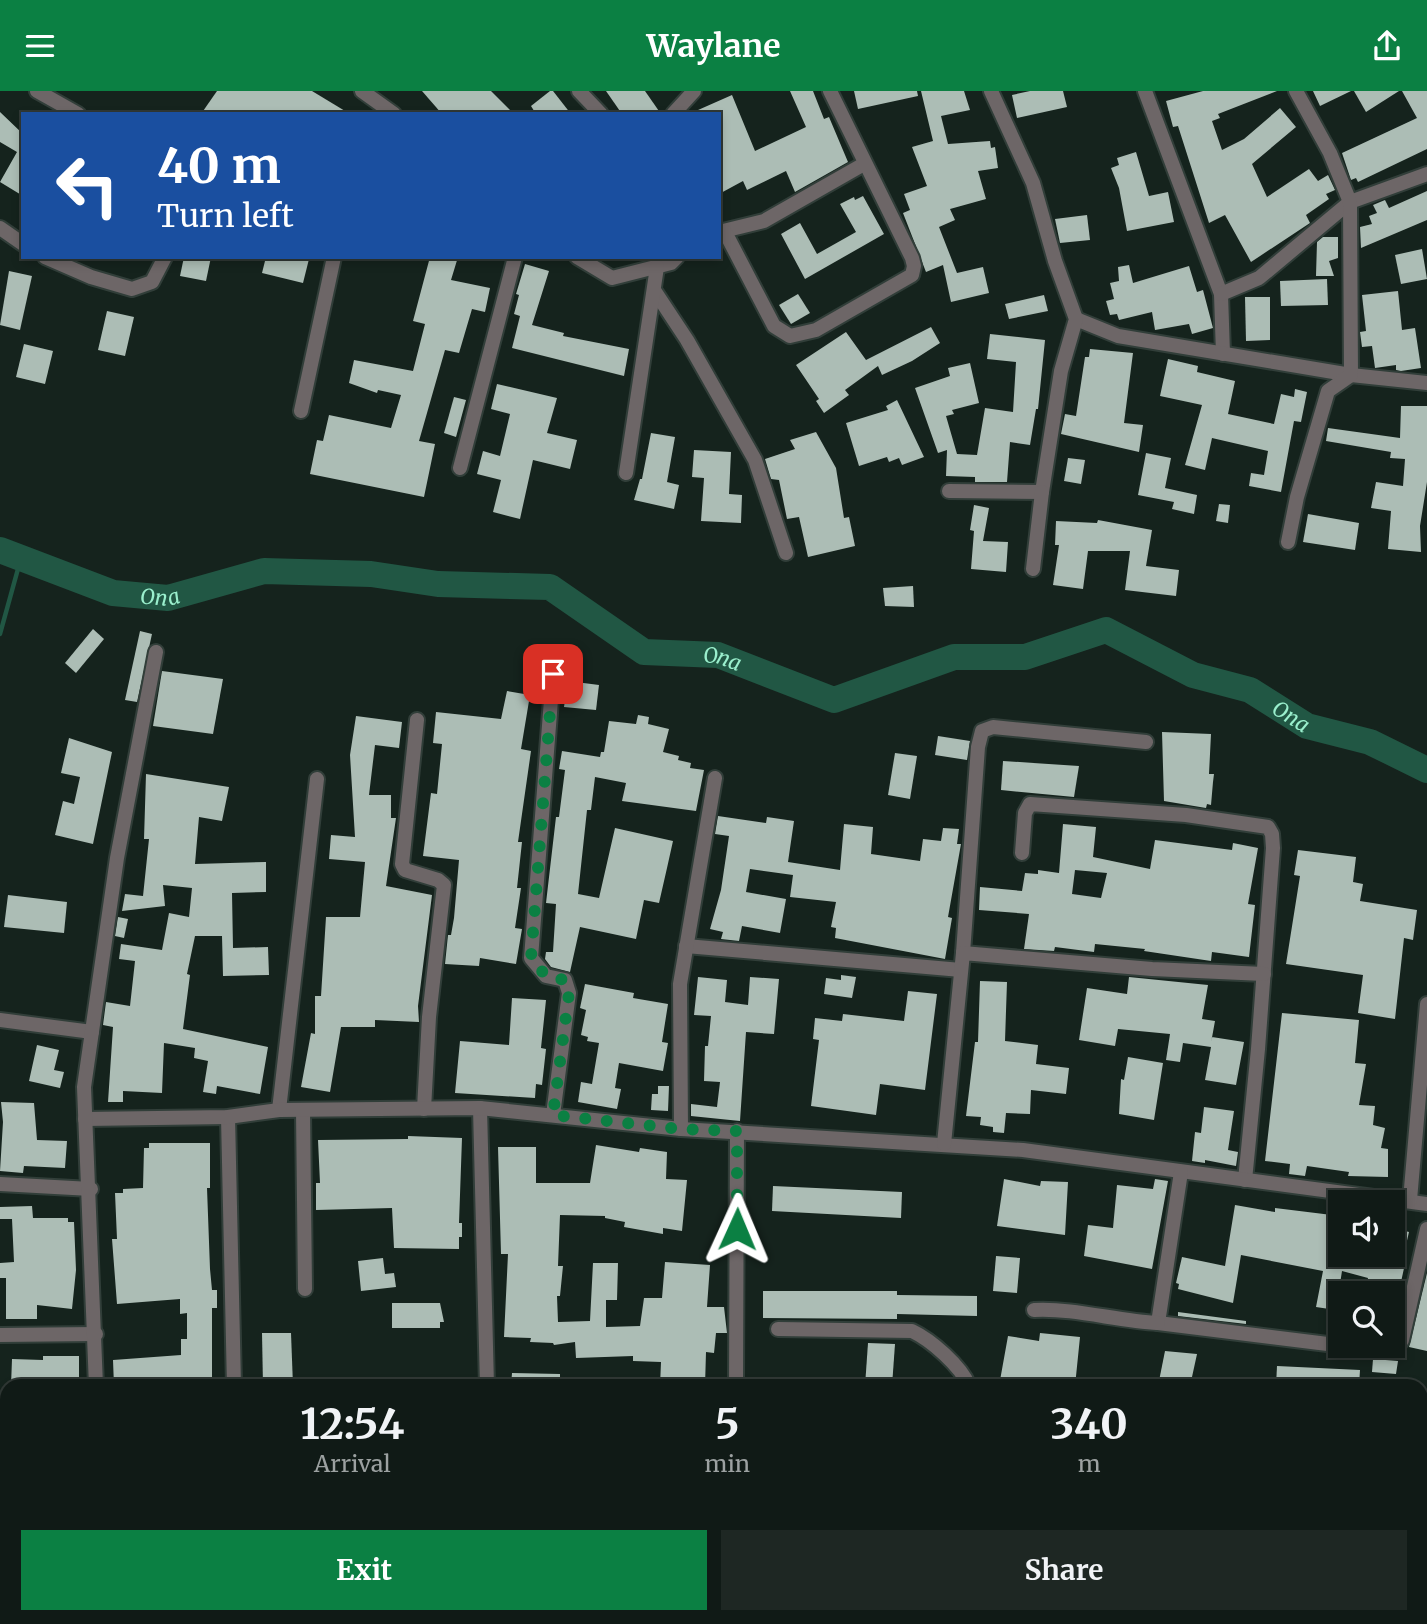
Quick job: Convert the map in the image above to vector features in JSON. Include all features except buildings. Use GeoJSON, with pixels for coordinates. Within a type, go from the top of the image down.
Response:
{"type":"FeatureCollection","features":[{"type":"Feature","properties":{"kind":"street"},"geometry":{"type":"LineString","coordinates":[[37,91],[74,112]]}},
{"type":"Feature","properties":{"kind":"street"},"geometry":{"type":"LineString","coordinates":[[362,91],[391,112]]}},
{"type":"Feature","properties":{"kind":"street"},"geometry":{"type":"LineString","coordinates":[[579,91],[599,112]]}},
{"type":"Feature","properties":{"kind":"street"},"geometry":{"type":"LineString","coordinates":[[675,112],[694,91]]}},
{"type":"Feature","properties":{"kind":"street"},"geometry":{"type":"LineString","coordinates":[[830,91],[863,164],[915,266],[912,275],[816,330],[790,336],[775,327],[722,232],[764,221],[863,164]]}},
{"type":"Feature","properties":{"kind":"street"},"geometry":{"type":"LineString","coordinates":[[991,91],[1032,183],[1055,261],[1076,319],[1061,371],[1033,569]]}},
{"type":"Feature","properties":{"kind":"street"},"geometry":{"type":"LineString","coordinates":[[1145,91],[1221,294],[1223,353]]}},
{"type":"Feature","properties":{"kind":"street"},"geometry":{"type":"LineString","coordinates":[[1296,91],[1330,153],[1350,202],[1351,375]]}},
{"type":"Feature","properties":{"kind":"street"},"geometry":{"type":"LineString","coordinates":[[1221,294],[1259,278],[1350,202],[1427,174]]}},
{"type":"Feature","properties":{"kind":"street"},"geometry":{"type":"LineString","coordinates":[[0,228],[21,243]]}},
{"type":"Feature","properties":{"kind":"street"},"geometry":{"type":"LineString","coordinates":[[50,259],[91,277],[132,289],[152,282],[164,259]]}},
{"type":"Feature","properties":{"kind":"street"},"geometry":{"type":"LineString","coordinates":[[301,411],[334,259]]}},
{"type":"Feature","properties":{"kind":"street"},"geometry":{"type":"LineString","coordinates":[[460,468],[514,259]]}},
{"type":"Feature","properties":{"kind":"street"},"geometry":{"type":"LineString","coordinates":[[580,259],[612,278],[671,263],[675,259]]}},
{"type":"Feature","properties":{"kind":"street"},"geometry":{"type":"LineString","coordinates":[[626,473],[657,267]]}},
{"type":"Feature","properties":{"kind":"street"},"geometry":{"type":"LineString","coordinates":[[654,290],[755,460],[786,553]]}},
{"type":"Feature","properties":{"kind":"street"},"geometry":{"type":"LineString","coordinates":[[1076,319],[1118,336],[1351,375],[1427,383]]}},
{"type":"Feature","properties":{"kind":"street"},"geometry":{"type":"LineString","coordinates":[[1288,542],[1297,496],[1328,391],[1351,375]]}},
{"type":"Feature","properties":{"kind":"street"},"geometry":{"type":"LineString","coordinates":[[948,491],[1042,492]]}},
{"type":"Feature","properties":{"kind":"street"},"geometry":{"type":"LineString","coordinates":[[96,1379],[84,1087],[117,858],[156,652]]}},
{"type":"Feature","properties":{"kind":"street"},"geometry":{"type":"LineString","coordinates":[[553,674],[531,958],[546,976],[565,980],[569,993],[553,1115]]}},
{"type":"Feature","properties":{"kind":"street"},"geometry":{"type":"LineString","coordinates":[[416,720],[402,864],[405,870],[443,884],[429,1017],[424,1109]]}},
{"type":"Feature","properties":{"kind":"street"},"geometry":{"type":"LineString","coordinates":[[944,1144],[963,953],[978,747],[982,731],[993,727],[1146,742]]}},
{"type":"Feature","properties":{"kind":"street"},"geometry":{"type":"LineString","coordinates":[[681,1129],[680,984],[715,778]]}},
{"type":"Feature","properties":{"kind":"street"},"geometry":{"type":"LineString","coordinates":[[279,1110],[317,779]]}},
{"type":"Feature","properties":{"kind":"street"},"geometry":{"type":"LineString","coordinates":[[1022,853],[1025,813],[1030,804],[1186,815],[1268,827],[1273,848],[1245,1180]]}},
{"type":"Feature","properties":{"kind":"street"},"geometry":{"type":"LineString","coordinates":[[686,946],[961,970]]}},
{"type":"Feature","properties":{"kind":"street"},"geometry":{"type":"LineString","coordinates":[[963,953],[1152,969],[1264,974]]}},
{"type":"Feature","properties":{"kind":"street"},"geometry":{"type":"LineString","coordinates":[[1410,1200],[1427,1004]]}},
{"type":"Feature","properties":{"kind":"street"},"geometry":{"type":"LineString","coordinates":[[0,1020],[92,1032]]}},
{"type":"Feature","properties":{"kind":"street"},"geometry":{"type":"LineString","coordinates":[[85,1119],[228,1117],[279,1110],[480,1108],[681,1129],[1023,1150],[1427,1204]]}},
{"type":"Feature","properties":{"kind":"street"},"geometry":{"type":"LineString","coordinates":[[480,1108],[487,1379]]}},
{"type":"Feature","properties":{"kind":"street"},"geometry":{"type":"LineString","coordinates":[[303,1110],[305,1289]]}},
{"type":"Feature","properties":{"kind":"street"},"geometry":{"type":"LineString","coordinates":[[228,1117],[234,1379]]}},
{"type":"Feature","properties":{"kind":"street"},"geometry":{"type":"LineString","coordinates":[[736,1379],[737,1131]]}},
{"type":"Feature","properties":{"kind":"street"},"geometry":{"type":"LineString","coordinates":[[1158,1324],[1181,1172]]}},
{"type":"Feature","properties":{"kind":"street"},"geometry":{"type":"LineString","coordinates":[[0,1184],[90,1189]]}},
{"type":"Feature","properties":{"kind":"street"},"geometry":{"type":"LineString","coordinates":[[1034,1310],[1062,1309],[1102,1318],[1384,1351],[1396,1348],[1402,1340],[1427,1229]]}},
{"type":"Feature","properties":{"kind":"street"},"geometry":{"type":"LineString","coordinates":[[778,1329],[912,1331],[922,1336],[966,1379]]}},
{"type":"Feature","properties":{"kind":"street"},"geometry":{"type":"LineString","coordinates":[[0,1335],[96,1334]]}},
{"type":"Feature","properties":{"kind":"waterway","name":"Ona"},"geometry":{"type":"LineString","coordinates":[[0,550],[113,593],[168,598],[264,571],[371,574],[438,584],[550,587],[644,652],[718,655],[834,700],[954,657],[1025,657],[1106,630],[1193,675],[1250,690],[1307,726],[1370,742],[1427,770]]}},
{"type":"Feature","properties":{"kind":"waterway"},"geometry":{"type":"LineString","coordinates":[[0,634],[21,558]]}},
{"type":"Feature","properties":{"kind":"route"},"geometry":{"type":"LineString","coordinates":[[553,674],[531,958],[533,964],[546,976],[565,980],[569,993],[553,1115],[681,1129],[737,1131],[737,1229]]}}]}
